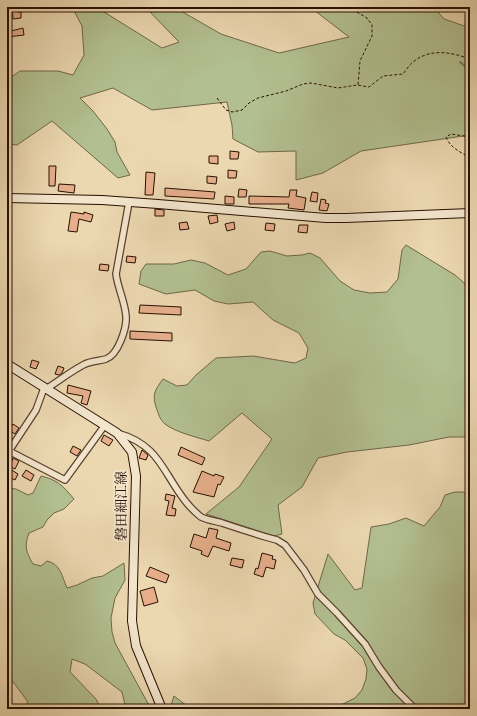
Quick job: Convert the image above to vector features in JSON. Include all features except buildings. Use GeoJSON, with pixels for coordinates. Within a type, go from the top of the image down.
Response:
{"type":"FeatureCollection","features":[{"type":"Feature","properties":{"kind":"street"},"geometry":{"type":"LineString","coordinates":[[7,198],[129,202],[326,218],[470,213]]}},
{"type":"Feature","properties":{"kind":"street"},"geometry":{"type":"LineString","coordinates":[[105,425],[65,480],[8,451],[36,410],[45,388],[86,364],[107,359],[114,355],[124,330],[126,318],[125,306],[117,285],[116,274],[129,202]]}},
{"type":"Feature","properties":{"kind":"street","name":"磐田細江線"},"geometry":{"type":"LineString","coordinates":[[7,364],[117,433],[132,452],[136,476],[132,621],[136,646],[162,709]]}},
{"type":"Feature","properties":{"kind":"street"},"geometry":{"type":"LineString","coordinates":[[117,433],[131,437],[142,443],[153,453],[163,466],[181,496],[191,508],[202,517],[277,540],[285,545],[304,570],[318,594],[364,644],[396,690],[415,709]]}},
{"type":"Feature","properties":{"kind":"path"},"geometry":{"type":"LineString","coordinates":[[348,7],[368,18],[372,25],[372,36],[360,61],[358,86]]}},
{"type":"Feature","properties":{"kind":"path"},"geometry":{"type":"LineString","coordinates":[[217,98],[226,110],[232,112],[242,110],[248,103],[258,98],[286,91],[303,84],[311,83],[338,88],[358,86],[369,87],[383,76],[403,74],[413,62],[423,56],[435,53],[453,53],[470,58]]}},
{"type":"Feature","properties":{"kind":"path"},"geometry":{"type":"LineString","coordinates":[[470,136],[452,134],[446,137],[448,143],[470,158]]}},
{"type":"Feature","properties":{"kind":"green space"},"geometry":{"type":"Polygon","coordinates":[[[72,7],[96,7],[162,48],[179,42],[151,13],[149,7],[174,7],[221,34],[279,53],[349,37],[310,7],[434,7],[444,19],[470,28],[470,135],[361,151],[323,173],[296,180],[296,151],[258,152],[233,139],[232,125],[227,102],[152,110],[113,88],[80,98],[93,111],[107,129],[115,142],[117,152],[130,175],[118,178],[52,121],[17,145],[7,144],[7,80],[20,71],[58,71],[73,75],[84,55],[82,26],[72,7]]]}},
{"type":"Feature","properties":{"kind":"green space"},"geometry":{"type":"Polygon","coordinates":[[[406,245],[455,275],[470,288],[470,437],[449,437],[409,445],[347,452],[318,458],[302,487],[278,505],[282,534],[274,536],[206,514],[239,487],[272,439],[242,413],[209,441],[169,427],[160,418],[156,407],[154,395],[158,386],[163,379],[177,386],[187,385],[216,358],[253,356],[295,363],[306,358],[308,348],[299,333],[273,320],[253,302],[228,304],[214,301],[195,290],[166,294],[139,284],[141,271],[146,264],[174,264],[191,260],[205,263],[228,275],[246,269],[261,252],[270,251],[287,256],[310,253],[320,258],[340,281],[354,290],[370,293],[387,292],[398,279],[402,250],[406,245]]]}},
{"type":"Feature","properties":{"kind":"green space"},"geometry":{"type":"Polygon","coordinates":[[[41,476],[52,479],[60,484],[74,499],[64,509],[54,513],[43,527],[29,533],[26,549],[29,556],[33,564],[41,566],[47,561],[55,565],[58,568],[67,588],[92,578],[103,576],[124,563],[125,580],[115,598],[111,618],[112,632],[115,643],[151,709],[126,709],[122,692],[85,664],[72,659],[70,672],[96,699],[101,709],[23,709],[28,702],[14,683],[7,679],[7,488],[16,489],[28,495],[33,493],[41,476]]]}},
{"type":"Feature","properties":{"kind":"green space"},"geometry":{"type":"Polygon","coordinates":[[[455,492],[463,492],[470,496],[470,709],[463,709],[461,704],[454,709],[440,709],[439,705],[421,707],[419,709],[333,709],[355,698],[362,690],[366,679],[367,669],[363,658],[345,640],[334,634],[315,614],[313,603],[328,554],[355,590],[362,588],[371,527],[389,524],[406,518],[424,526],[440,507],[445,495],[455,492]]]}},
{"type":"Feature","properties":{"kind":"green space"},"geometry":{"type":"Polygon","coordinates":[[[174,696],[191,709],[170,709],[174,696]]]}},
{"type":"Feature","properties":{"kind":"waterway"},"geometry":{"type":"LineString","coordinates":[[460,62],[470,70]]}}]}
